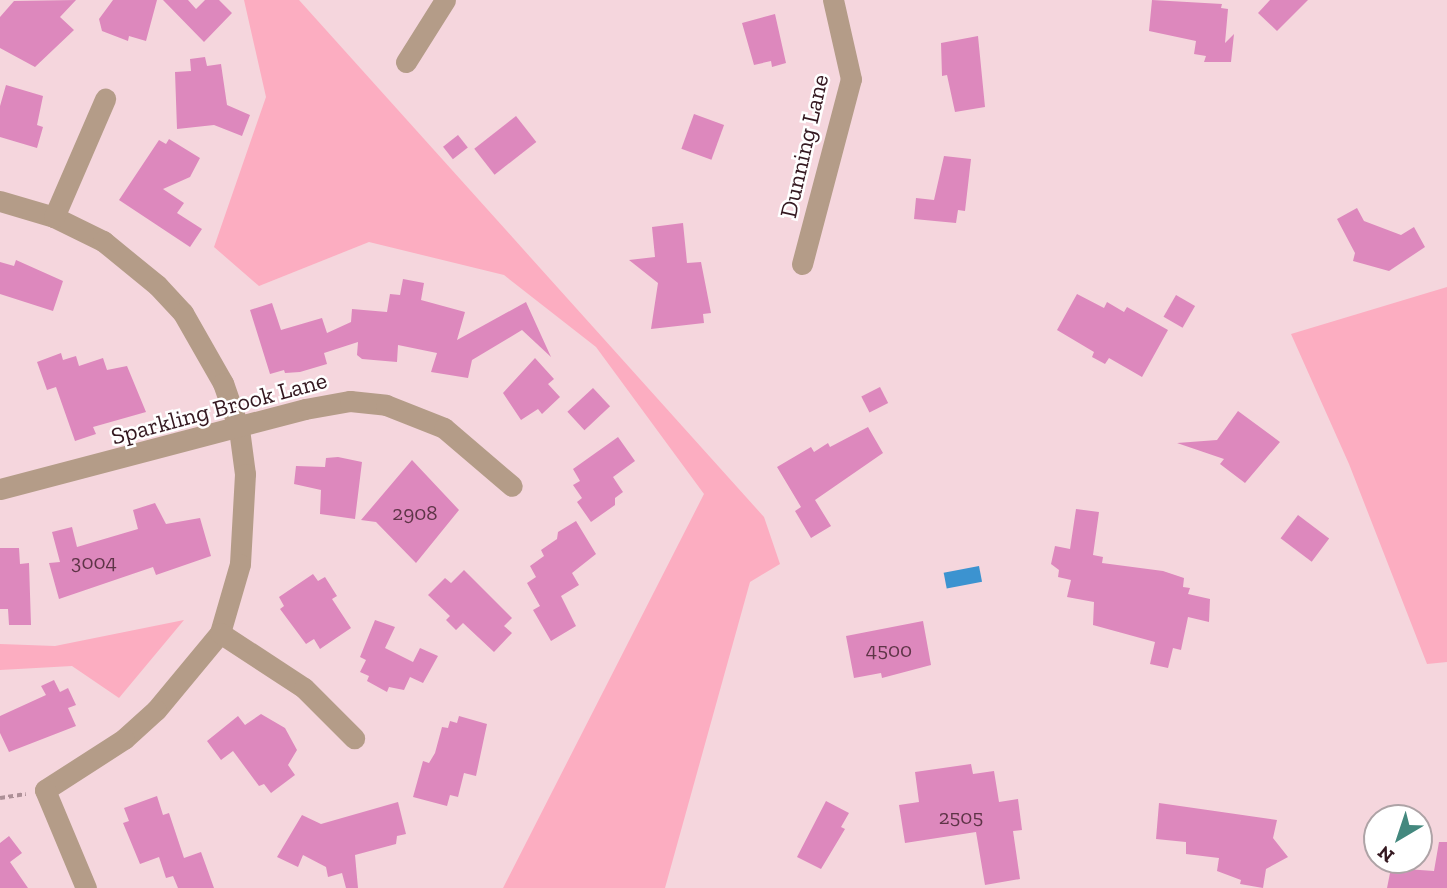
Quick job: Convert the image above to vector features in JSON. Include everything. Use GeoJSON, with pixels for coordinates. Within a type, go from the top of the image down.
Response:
{"type":"FeatureCollection","features":[{"type":"Feature","properties":{"kind":"street"},"geometry":{"type":"LineString","coordinates":[[406,62],[444,0]]}},
{"type":"Feature","properties":{"kind":"street","name":"Dunning Lane"},"geometry":{"type":"LineString","coordinates":[[802,264],[851,79],[833,0]]}},
{"type":"Feature","properties":{"kind":"street"},"geometry":{"type":"LineString","coordinates":[[54,217],[105,99]]}},
{"type":"Feature","properties":{"kind":"street"},"geometry":{"type":"LineString","coordinates":[[0,201],[54,217],[103,241],[133,264],[183,313],[212,359],[239,429],[245,519],[240,564],[220,633],[156,710],[114,746],[46,790],[86,888]]}},
{"type":"Feature","properties":{"kind":"street","name":"Sparkling Brook Lane"},"geometry":{"type":"LineString","coordinates":[[0,489],[239,429],[326,404],[386,405],[444,428],[512,486]]}},
{"type":"Feature","properties":{"kind":"street"},"geometry":{"type":"LineString","coordinates":[[220,633],[304,688],[355,738]]}},
{"type":"Feature","properties":{"kind":"path"},"geometry":{"type":"LineString","coordinates":[[0,798],[46,790]]}},
{"type":"Feature","properties":{"kind":"shaded area"},"geometry":{"type":"Polygon","coordinates":[[[244,0],[299,0],[764,517],[780,564],[750,582],[665,888],[503,888],[704,494],[596,347],[504,275],[369,242],[259,286],[214,247],[266,97],[244,0]]]}},
{"type":"Feature","properties":{"kind":"shaded area"},"geometry":{"type":"Polygon","coordinates":[[[1447,287],[1447,662],[1427,664],[1349,464],[1291,334],[1447,287]]]}},
{"type":"Feature","properties":{"kind":"shaded area"},"geometry":{"type":"Polygon","coordinates":[[[184,620],[119,698],[72,666],[0,670],[0,644],[55,646],[184,620]]]}},
{"type":"Feature","properties":{"kind":"water"},"geometry":{"type":"Polygon","coordinates":[[[979,566],[982,582],[947,589],[944,573],[979,566]]]}},
{"type":"Feature","properties":{"kind":"building"},"geometry":{"type":"Polygon","coordinates":[[[76,0],[60,17],[74,30],[35,67],[0,48],[0,17],[14,1],[76,0]]]}},
{"type":"Feature","properties":{"kind":"building"},"geometry":{"type":"Polygon","coordinates":[[[113,0],[157,0],[146,41],[129,36],[128,41],[102,31],[99,19],[113,0]]]}},
{"type":"Feature","properties":{"kind":"building"},"geometry":{"type":"Polygon","coordinates":[[[163,0],[188,0],[196,9],[205,0],[219,0],[232,13],[204,42],[163,0]]]}},
{"type":"Feature","properties":{"kind":"building"},"geometry":{"type":"Polygon","coordinates":[[[1152,0],[1222,4],[1221,8],[1228,9],[1225,43],[1234,34],[1231,62],[1204,62],[1206,56],[1194,54],[1196,41],[1149,31],[1152,0]]]}},
{"type":"Feature","properties":{"kind":"building"},"geometry":{"type":"Polygon","coordinates":[[[1270,0],[1308,0],[1277,31],[1258,13],[1270,0]]]}},
{"type":"Feature","properties":{"kind":"building"},"geometry":{"type":"Polygon","coordinates":[[[775,14],[786,63],[772,67],[771,61],[754,65],[742,23],[775,14]]]}},
{"type":"Feature","properties":{"kind":"building"},"geometry":{"type":"Polygon","coordinates":[[[978,36],[985,107],[955,112],[947,75],[942,76],[941,43],[978,36]]]}},
{"type":"Feature","properties":{"kind":"building"},"geometry":{"type":"Polygon","coordinates":[[[205,57],[207,66],[221,64],[227,105],[250,115],[242,136],[214,125],[177,129],[175,72],[191,71],[190,59],[205,57]]]}},
{"type":"Feature","properties":{"kind":"building"},"geometry":{"type":"Polygon","coordinates":[[[6,85],[43,96],[37,125],[43,127],[37,148],[0,137],[0,106],[6,85]]]}},
{"type":"Feature","properties":{"kind":"building"},"geometry":{"type":"Polygon","coordinates":[[[694,114],[724,125],[711,160],[681,149],[694,114]]]}},
{"type":"Feature","properties":{"kind":"building"},"geometry":{"type":"Polygon","coordinates":[[[516,116],[536,142],[495,175],[474,149],[516,116]]]}},
{"type":"Feature","properties":{"kind":"building"},"geometry":{"type":"Polygon","coordinates":[[[458,135],[468,148],[453,159],[443,147],[458,135]]]}},
{"type":"Feature","properties":{"kind":"building"},"geometry":{"type":"Polygon","coordinates":[[[169,139],[200,158],[190,177],[163,189],[184,203],[177,213],[202,229],[190,247],[119,200],[159,140],[166,144],[169,139]]]}},
{"type":"Feature","properties":{"kind":"building"},"geometry":{"type":"Polygon","coordinates":[[[944,156],[971,159],[965,211],[958,210],[956,223],[914,219],[916,198],[934,200],[944,156]]]}},
{"type":"Feature","properties":{"kind":"building"},"geometry":{"type":"Polygon","coordinates":[[[1357,208],[1364,221],[1401,235],[1414,227],[1425,247],[1389,271],[1353,261],[1355,253],[1337,219],[1357,208]]]}},
{"type":"Feature","properties":{"kind":"building"},"geometry":{"type":"Polygon","coordinates":[[[683,223],[687,263],[701,262],[711,313],[703,314],[704,323],[651,329],[658,283],[629,260],[655,257],[652,227],[683,223]]]}},
{"type":"Feature","properties":{"kind":"building"},"geometry":{"type":"Polygon","coordinates":[[[16,260],[63,281],[53,311],[0,294],[0,262],[14,266],[16,260]]]}},
{"type":"Feature","properties":{"kind":"building"},"geometry":{"type":"Polygon","coordinates":[[[403,279],[424,283],[421,300],[465,312],[457,340],[526,302],[551,357],[522,330],[472,360],[468,378],[431,372],[437,353],[398,345],[397,362],[362,359],[357,355],[358,342],[324,353],[327,364],[300,372],[285,373],[284,370],[270,374],[250,310],[272,303],[281,330],[322,318],[327,333],[351,322],[352,309],[387,312],[390,294],[400,295],[403,279]]]}},
{"type":"Feature","properties":{"kind":"building"},"geometry":{"type":"Polygon","coordinates":[[[1077,294],[1104,308],[1107,302],[1124,312],[1127,307],[1168,330],[1142,377],[1109,358],[1105,364],[1092,357],[1094,352],[1057,330],[1077,294]]]}},
{"type":"Feature","properties":{"kind":"building"},"geometry":{"type":"Polygon","coordinates":[[[1176,295],[1195,306],[1183,328],[1164,317],[1176,295]]]}},
{"type":"Feature","properties":{"kind":"building"},"geometry":{"type":"Polygon","coordinates":[[[61,353],[63,360],[76,356],[79,366],[103,358],[107,370],[127,366],[146,412],[93,427],[96,434],[75,441],[56,387],[47,390],[37,362],[61,353]]]}},
{"type":"Feature","properties":{"kind":"building"},"geometry":{"type":"Polygon","coordinates":[[[535,358],[554,379],[548,384],[560,397],[542,414],[538,409],[521,420],[503,393],[535,358]]]}},
{"type":"Feature","properties":{"kind":"building"},"geometry":{"type":"Polygon","coordinates":[[[880,387],[888,403],[869,413],[861,397],[880,387]]]}},
{"type":"Feature","properties":{"kind":"building"},"geometry":{"type":"Polygon","coordinates":[[[593,388],[610,406],[584,430],[567,412],[593,388]]]}},
{"type":"Feature","properties":{"kind":"building"},"geometry":{"type":"Polygon","coordinates":[[[1238,411],[1280,442],[1245,483],[1220,464],[1224,459],[1177,443],[1217,440],[1238,411]]]}},
{"type":"Feature","properties":{"kind":"building"},"geometry":{"type":"Polygon","coordinates":[[[868,427],[883,453],[815,500],[831,526],[811,538],[795,511],[801,507],[777,467],[811,447],[814,452],[828,443],[830,447],[868,427]]]}},
{"type":"Feature","properties":{"kind":"building"},"geometry":{"type":"Polygon","coordinates":[[[618,437],[635,461],[613,477],[623,492],[615,498],[615,505],[591,522],[577,502],[582,498],[573,485],[580,481],[573,469],[618,437]]]}},
{"type":"Feature","properties":{"kind":"building"},"geometry":{"type":"Polygon","coordinates":[[[338,457],[362,462],[355,519],[320,514],[321,490],[294,484],[296,466],[325,467],[326,458],[338,457]]]}},
{"type":"Feature","properties":{"kind":"building"},"geometry":{"type":"Polygon","coordinates":[[[412,460],[459,510],[416,563],[376,522],[361,520],[412,460]]]}},
{"type":"Feature","properties":{"kind":"building"},"geometry":{"type":"Polygon","coordinates":[[[155,503],[166,524],[200,518],[211,556],[156,575],[153,567],[59,599],[49,563],[60,562],[52,532],[72,527],[77,547],[138,529],[133,510],[155,503]]]}},
{"type":"Feature","properties":{"kind":"building"},"geometry":{"type":"Polygon","coordinates":[[[1076,509],[1099,512],[1093,555],[1103,557],[1102,563],[1163,571],[1184,578],[1183,587],[1190,588],[1188,594],[1210,599],[1209,622],[1188,617],[1181,650],[1173,648],[1168,668],[1150,664],[1155,642],[1093,625],[1094,602],[1067,597],[1071,580],[1058,577],[1059,570],[1051,564],[1055,546],[1070,549],[1076,509]]]}},
{"type":"Feature","properties":{"kind":"building"},"geometry":{"type":"Polygon","coordinates":[[[1298,515],[1329,538],[1312,562],[1281,538],[1298,515]]]}},
{"type":"Feature","properties":{"kind":"building"},"geometry":{"type":"Polygon","coordinates":[[[576,521],[596,554],[572,573],[579,585],[561,596],[576,626],[551,641],[533,610],[540,606],[527,583],[536,577],[530,566],[544,556],[541,550],[557,539],[558,532],[576,521]]]}},
{"type":"Feature","properties":{"kind":"building"},"geometry":{"type":"Polygon","coordinates":[[[0,548],[19,548],[20,564],[29,563],[31,625],[9,625],[8,609],[0,609],[0,548]]]}},
{"type":"Feature","properties":{"kind":"building"},"geometry":{"type":"Polygon","coordinates":[[[464,570],[512,618],[504,626],[512,633],[494,652],[463,623],[456,630],[446,620],[450,616],[428,595],[445,578],[451,583],[464,570]]]}},
{"type":"Feature","properties":{"kind":"building"},"geometry":{"type":"Polygon","coordinates":[[[313,574],[318,581],[325,577],[337,596],[332,599],[351,628],[320,649],[314,639],[306,644],[280,609],[284,606],[279,597],[313,574]]]}},
{"type":"Feature","properties":{"kind":"building"},"geometry":{"type":"Polygon","coordinates":[[[375,620],[395,627],[385,648],[413,662],[420,648],[438,656],[423,683],[410,677],[404,690],[389,687],[387,692],[367,681],[369,676],[360,672],[366,660],[360,657],[375,620]]]}},
{"type":"Feature","properties":{"kind":"building"},"geometry":{"type":"Polygon","coordinates":[[[923,621],[931,665],[882,678],[881,673],[854,678],[846,636],[923,621]]]}},
{"type":"Feature","properties":{"kind":"building"},"geometry":{"type":"Polygon","coordinates":[[[54,680],[60,692],[68,688],[76,705],[68,708],[76,726],[9,752],[0,733],[0,716],[46,695],[41,686],[54,680]]]}},
{"type":"Feature","properties":{"kind":"building"},"geometry":{"type":"Polygon","coordinates":[[[261,714],[285,728],[297,750],[288,765],[295,775],[271,793],[264,784],[259,786],[233,751],[221,760],[207,741],[238,716],[245,725],[261,714]]]}},
{"type":"Feature","properties":{"kind":"building"},"geometry":{"type":"Polygon","coordinates":[[[459,716],[487,724],[476,776],[464,773],[458,797],[450,795],[447,806],[413,797],[423,761],[429,763],[435,753],[442,727],[448,728],[450,721],[457,723],[459,716]]]}},
{"type":"Feature","properties":{"kind":"building"},"geometry":{"type":"Polygon","coordinates":[[[971,764],[973,774],[994,771],[999,802],[1018,799],[1022,830],[1013,831],[1020,879],[985,885],[976,832],[905,843],[899,805],[919,802],[915,772],[971,764]]]}},
{"type":"Feature","properties":{"kind":"building"},"geometry":{"type":"Polygon","coordinates":[[[157,796],[163,815],[169,813],[184,858],[201,852],[214,888],[178,888],[173,876],[166,878],[159,857],[140,864],[123,823],[129,821],[124,808],[157,796]]]}},
{"type":"Feature","properties":{"kind":"building"},"geometry":{"type":"Polygon","coordinates":[[[826,801],[849,813],[841,827],[845,829],[821,869],[797,857],[826,801]]]}},
{"type":"Feature","properties":{"kind":"building"},"geometry":{"type":"Polygon","coordinates":[[[398,802],[406,834],[397,836],[396,844],[355,855],[358,888],[346,888],[342,873],[328,877],[326,867],[303,855],[298,867],[277,857],[302,815],[321,824],[398,802]]]}},
{"type":"Feature","properties":{"kind":"building"},"geometry":{"type":"Polygon","coordinates":[[[1159,803],[1277,820],[1273,838],[1288,857],[1266,869],[1263,888],[1240,884],[1241,880],[1217,871],[1219,858],[1186,854],[1186,842],[1156,839],[1159,803]]]}},
{"type":"Feature","properties":{"kind":"building"},"geometry":{"type":"Polygon","coordinates":[[[9,836],[22,853],[10,862],[28,888],[0,888],[0,843],[9,836]]]}},
{"type":"Feature","properties":{"kind":"building"},"geometry":{"type":"Polygon","coordinates":[[[1439,842],[1447,842],[1447,888],[1387,888],[1390,874],[1433,874],[1439,842]]]}}]}
